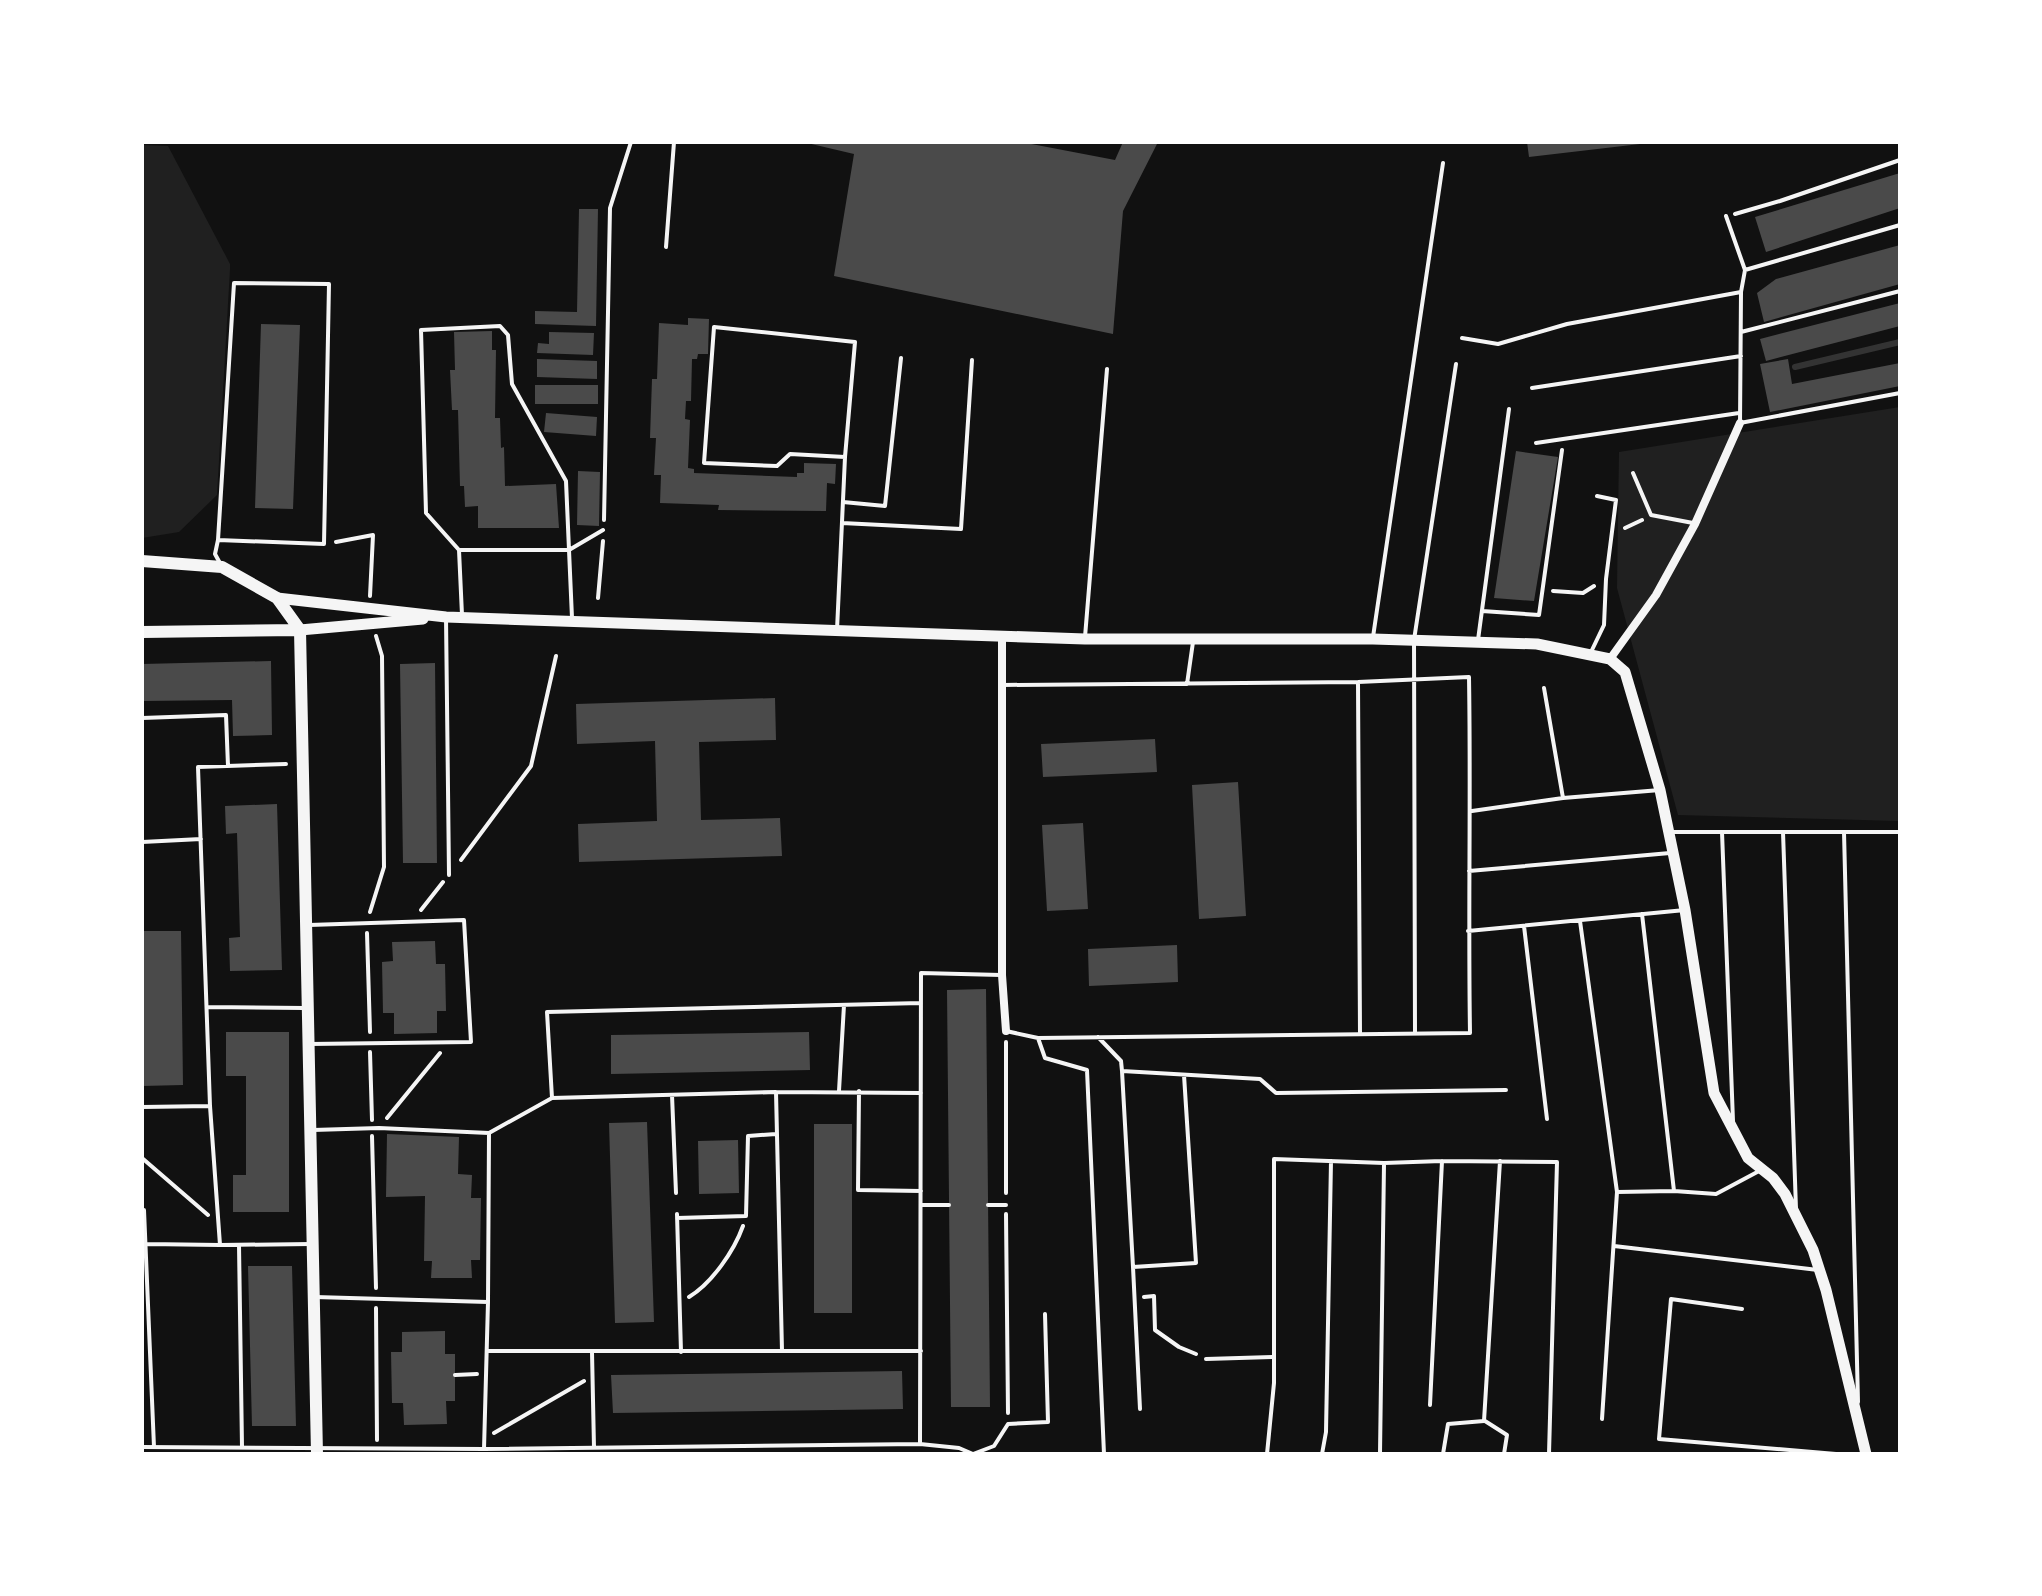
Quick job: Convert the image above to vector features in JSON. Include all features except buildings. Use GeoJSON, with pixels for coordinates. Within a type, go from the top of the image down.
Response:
{"type":"FeatureCollection","features":[{"type":"Feature","properties":{"kind":"main road"},"geometry":{"type":"LineString","coordinates":[[142,561],[222,567],[277,598],[300,630],[317,1451]]}},
{"type":"Feature","properties":{"kind":"main road"},"geometry":{"type":"LineString","coordinates":[[142,632],[300,630]]}},
{"type":"Feature","properties":{"kind":"street"},"geometry":{"type":"LineString","coordinates":[[1610,659],[1656,595],[1695,524],[1740,418]]}},
{"type":"Feature","properties":{"kind":"street"},"geometry":{"type":"LineString","coordinates":[[277,598],[463,618],[1002,637],[1373,639],[1537,644],[1610,659],[1625,672],[1660,790],[1685,910],[1714,1093],[1748,1158],[1773,1178],[1796,1213],[1820,1270],[1866,1454]]}},
{"type":"Feature","properties":{"kind":"street"},"geometry":{"type":"LineString","coordinates":[[300,630],[446,617]]}},
{"type":"Feature","properties":{"kind":"street"},"geometry":{"type":"LineString","coordinates":[[1002,637],[1002,975],[1006,1031]]}},
{"type":"Feature","properties":{"kind":"lane"},"geometry":{"type":"LineString","coordinates":[[666,247],[674,142]]}},
{"type":"Feature","properties":{"kind":"lane"},"geometry":{"type":"LineString","coordinates":[[1373,639],[1443,163]]}},
{"type":"Feature","properties":{"kind":"lane"},"geometry":{"type":"LineString","coordinates":[[1726,216],[1745,270],[1741,292],[1740,418]]}},
{"type":"Feature","properties":{"kind":"lane"},"geometry":{"type":"LineString","coordinates":[[1745,270],[1900,225]]}},
{"type":"Feature","properties":{"kind":"lane"},"geometry":{"type":"LineString","coordinates":[[218,540],[324,544],[329,284],[234,283],[215,554],[222,567]]}},
{"type":"Feature","properties":{"kind":"lane"},"geometry":{"type":"LineString","coordinates":[[1741,332],[1900,291]]}},
{"type":"Feature","properties":{"kind":"lane"},"geometry":{"type":"LineString","coordinates":[[1462,338],[1498,344],[1567,324],[1741,292]]}},
{"type":"Feature","properties":{"kind":"lane"},"geometry":{"type":"LineString","coordinates":[[463,618],[459,550],[426,513],[421,330],[500,326],[508,335],[512,384],[566,481],[572,621]]}},
{"type":"Feature","properties":{"kind":"lane"},"geometry":{"type":"LineString","coordinates":[[837,631],[845,457],[855,342],[714,327],[704,463],[777,466],[790,454],[845,457]]}},
{"type":"Feature","properties":{"kind":"lane"},"geometry":{"type":"LineString","coordinates":[[1532,388],[1741,356]]}},
{"type":"Feature","properties":{"kind":"lane"},"geometry":{"type":"LineString","coordinates":[[843,502],[885,506],[901,358]]}},
{"type":"Feature","properties":{"kind":"lane"},"geometry":{"type":"LineString","coordinates":[[842,523],[961,529],[972,360]]}},
{"type":"Feature","properties":{"kind":"lane"},"geometry":{"type":"LineString","coordinates":[[1415,1034],[1414,640],[1456,364]]}},
{"type":"Feature","properties":{"kind":"lane"},"geometry":{"type":"LineString","coordinates":[[1085,639],[1107,369]]}},
{"type":"Feature","properties":{"kind":"lane"},"geometry":{"type":"LineString","coordinates":[[1536,443],[1740,418],[1900,393]]}},
{"type":"Feature","properties":{"kind":"lane"},"geometry":{"type":"LineString","coordinates":[[1478,642],[1509,409]]}},
{"type":"Feature","properties":{"kind":"lane"},"geometry":{"type":"LineString","coordinates":[[1482,611],[1539,615],[1562,450]]}},
{"type":"Feature","properties":{"kind":"lane"},"geometry":{"type":"LineString","coordinates":[[1633,473],[1651,515],[1695,524]]}},
{"type":"Feature","properties":{"kind":"lane"},"geometry":{"type":"LineString","coordinates":[[1590,654],[1604,625],[1606,579],[1616,500],[1597,496]]}},
{"type":"Feature","properties":{"kind":"lane"},"geometry":{"type":"LineString","coordinates":[[459,550],[569,550],[603,530]]}},
{"type":"Feature","properties":{"kind":"lane"},"geometry":{"type":"LineString","coordinates":[[446,617],[449,875]]}},
{"type":"Feature","properties":{"kind":"lane"},"geometry":{"type":"LineString","coordinates":[[1187,684],[1193,639]]}},
{"type":"Feature","properties":{"kind":"lane"},"geometry":{"type":"LineString","coordinates":[[1000,685],[1358,682],[1469,677],[1472,811],[1468,931],[1470,1033],[1038,1038],[1006,1031]]}},
{"type":"Feature","properties":{"kind":"lane"},"geometry":{"type":"LineString","coordinates":[[1358,682],[1360,1034]]}},
{"type":"Feature","properties":{"kind":"lane"},"geometry":{"type":"LineString","coordinates":[[1544,688],[1563,798]]}},
{"type":"Feature","properties":{"kind":"lane"},"geometry":{"type":"LineString","coordinates":[[142,718],[226,715],[228,766]]}},
{"type":"Feature","properties":{"kind":"lane"},"geometry":{"type":"LineString","coordinates":[[220,1245],[210,1106],[198,767],[286,764]]}},
{"type":"Feature","properties":{"kind":"lane"},"geometry":{"type":"LineString","coordinates":[[1472,811],[1563,798],[1660,790]]}},
{"type":"Feature","properties":{"kind":"lane"},"geometry":{"type":"LineString","coordinates":[[1669,832],[1900,832]]}},
{"type":"Feature","properties":{"kind":"lane"},"geometry":{"type":"LineString","coordinates":[[1722,832],[1733,1134]]}},
{"type":"Feature","properties":{"kind":"lane"},"geometry":{"type":"LineString","coordinates":[[1783,832],[1796,1213]]}},
{"type":"Feature","properties":{"kind":"lane"},"geometry":{"type":"LineString","coordinates":[[1844,832],[1859,1426]]}},
{"type":"Feature","properties":{"kind":"lane"},"geometry":{"type":"LineString","coordinates":[[142,842],[201,839]]}},
{"type":"Feature","properties":{"kind":"lane"},"geometry":{"type":"LineString","coordinates":[[1469,871],[1673,852]]}},
{"type":"Feature","properties":{"kind":"lane"},"geometry":{"type":"LineString","coordinates":[[1468,931],[1685,910]]}},
{"type":"Feature","properties":{"kind":"lane"},"geometry":{"type":"LineString","coordinates":[[1642,914],[1674,1191]]}},
{"type":"Feature","properties":{"kind":"lane"},"geometry":{"type":"LineString","coordinates":[[306,925],[464,920],[471,1042],[309,1044]]}},
{"type":"Feature","properties":{"kind":"lane"},"geometry":{"type":"LineString","coordinates":[[1580,921],[1617,1192],[1602,1419]]}},
{"type":"Feature","properties":{"kind":"lane"},"geometry":{"type":"LineString","coordinates":[[1524,926],[1547,1119]]}},
{"type":"Feature","properties":{"kind":"lane"},"geometry":{"type":"LineString","coordinates":[[920,1444],[921,973],[1002,975]]}},
{"type":"Feature","properties":{"kind":"lane"},"geometry":{"type":"LineString","coordinates":[[552,1098],[547,1012],[921,1003]]}},
{"type":"Feature","properties":{"kind":"lane"},"geometry":{"type":"LineString","coordinates":[[839,1091],[844,1005]]}},
{"type":"Feature","properties":{"kind":"lane"},"geometry":{"type":"LineString","coordinates":[[207,1007],[308,1008]]}},
{"type":"Feature","properties":{"kind":"lane"},"geometry":{"type":"LineString","coordinates":[[1098,1037],[1121,1061],[1140,1409]]}},
{"type":"Feature","properties":{"kind":"lane"},"geometry":{"type":"LineString","coordinates":[[1038,1038],[1045,1058],[1087,1070],[1104,1454]]}},
{"type":"Feature","properties":{"kind":"lane"},"geometry":{"type":"LineString","coordinates":[[1122,1071],[1260,1079],[1276,1093],[1506,1090]]}},
{"type":"Feature","properties":{"kind":"lane"},"geometry":{"type":"LineString","coordinates":[[1133,1267],[1196,1263],[1184,1075]]}},
{"type":"Feature","properties":{"kind":"lane"},"geometry":{"type":"LineString","coordinates":[[311,1130],[379,1128],[489,1133],[552,1098],[839,1091],[921,1093]]}},
{"type":"Feature","properties":{"kind":"lane"},"geometry":{"type":"LineString","coordinates":[[859,1091],[858,1190],[921,1191]]}},
{"type":"Feature","properties":{"kind":"lane"},"geometry":{"type":"LineString","coordinates":[[776,1092],[782,1351]]}},
{"type":"Feature","properties":{"kind":"lane"},"geometry":{"type":"LineString","coordinates":[[672,1094],[676,1193]]}},
{"type":"Feature","properties":{"kind":"lane"},"geometry":{"type":"LineString","coordinates":[[142,1107],[210,1106]]}},
{"type":"Feature","properties":{"kind":"lane"},"geometry":{"type":"LineString","coordinates":[[484,1449],[489,1133]]}},
{"type":"Feature","properties":{"kind":"lane"},"geometry":{"type":"LineString","coordinates":[[681,1352],[677,1216],[746,1216],[748,1136],[776,1134]]}},
{"type":"Feature","properties":{"kind":"lane"},"geometry":{"type":"LineString","coordinates":[[1267,1454],[1274,1357],[1274,1159],[1384,1163],[1557,1162],[1549,1454]]}},
{"type":"Feature","properties":{"kind":"lane"},"geometry":{"type":"LineString","coordinates":[[1322,1454],[1326,1432],[1331,1161]]}},
{"type":"Feature","properties":{"kind":"lane"},"geometry":{"type":"LineString","coordinates":[[1430,1405],[1442,1161]]}},
{"type":"Feature","properties":{"kind":"lane"},"geometry":{"type":"LineString","coordinates":[[1484,1421],[1500,1161]]}},
{"type":"Feature","properties":{"kind":"lane"},"geometry":{"type":"LineString","coordinates":[[1380,1454],[1384,1163]]}},
{"type":"Feature","properties":{"kind":"lane"},"geometry":{"type":"LineString","coordinates":[[1617,1192],[1716,1194],[1762,1169]]}},
{"type":"Feature","properties":{"kind":"lane"},"geometry":{"type":"LineString","coordinates":[[921,1205],[949,1205]]}},
{"type":"Feature","properties":{"kind":"lane"},"geometry":{"type":"LineString","coordinates":[[988,1205],[1006,1205]]}},
{"type":"Feature","properties":{"kind":"lane"},"geometry":{"type":"LineString","coordinates":[[142,1210],[154,1447]]}},
{"type":"Feature","properties":{"kind":"lane"},"geometry":{"type":"LineString","coordinates":[[145,1244],[313,1244]]}},
{"type":"Feature","properties":{"kind":"lane"},"geometry":{"type":"LineString","coordinates":[[239,1245],[242,1447]]}},
{"type":"Feature","properties":{"kind":"lane"},"geometry":{"type":"LineString","coordinates":[[1614,1246],[1820,1270]]}},
{"type":"Feature","properties":{"kind":"lane"},"geometry":{"type":"LineString","coordinates":[[314,1297],[488,1302]]}},
{"type":"Feature","properties":{"kind":"lane"},"geometry":{"type":"LineString","coordinates":[[1742,1309],[1671,1299],[1659,1439],[1836,1454]]}},
{"type":"Feature","properties":{"kind":"lane"},"geometry":{"type":"LineString","coordinates":[[142,1447],[317,1451],[594,1448],[614,1451],[920,1444],[959,1448],[973,1454],[994,1446],[1008,1424],[1048,1422],[1045,1314]]}},
{"type":"Feature","properties":{"kind":"lane"},"geometry":{"type":"LineString","coordinates":[[487,1351],[921,1351]]}},
{"type":"Feature","properties":{"kind":"lane"},"geometry":{"type":"LineString","coordinates":[[592,1352],[594,1448]]}},
{"type":"Feature","properties":{"kind":"lane"},"geometry":{"type":"LineString","coordinates":[[1206,1359],[1274,1357]]}},
{"type":"Feature","properties":{"kind":"lane"},"geometry":{"type":"LineString","coordinates":[[1443,1454],[1448,1424],[1484,1421],[1507,1435],[1504,1454]]}},
{"type":"Feature","properties":{"kind":"path"},"geometry":{"type":"LineString","coordinates":[[598,598],[603,530],[610,208],[631,142]]}},
{"type":"Feature","properties":{"kind":"path"},"geometry":{"type":"LineString","coordinates":[[1726,216],[1900,160]]}},
{"type":"Feature","properties":{"kind":"path"},"geometry":{"type":"LineString","coordinates":[[1614,532],[1651,515]]}},
{"type":"Feature","properties":{"kind":"path"},"geometry":{"type":"LineString","coordinates":[[324,544],[373,535],[370,608]]}},
{"type":"Feature","properties":{"kind":"path"},"geometry":{"type":"LineString","coordinates":[[1543,590],[1583,593],[1606,579]]}},
{"type":"Feature","properties":{"kind":"path"},"geometry":{"type":"LineString","coordinates":[[372,624],[382,656]]}},
{"type":"Feature","properties":{"kind":"path"},"geometry":{"type":"LineString","coordinates":[[412,922],[531,766],[556,656]]}},
{"type":"Feature","properties":{"kind":"path"},"geometry":{"type":"LineString","coordinates":[[1006,1031],[1008,1424]]}},
{"type":"Feature","properties":{"kind":"path"},"geometry":{"type":"LineString","coordinates":[[379,1128],[449,1042]]}},
{"type":"Feature","properties":{"kind":"path"},"geometry":{"type":"LineString","coordinates":[[142,1158],[219,1224]]}},
{"type":"Feature","properties":{"kind":"path"},"geometry":{"type":"LineString","coordinates":[[680,1302],[699,1291],[727,1255],[736,1243],[746,1216]]}},
{"type":"Feature","properties":{"kind":"path"},"geometry":{"type":"LineString","coordinates":[[1135,1297],[1154,1296],[1155,1330],[1179,1347],[1206,1359]]}},
{"type":"Feature","properties":{"kind":"path"},"geometry":{"type":"LineString","coordinates":[[455,1375],[486,1374]]}},
{"type":"Feature","properties":{"kind":"path"},"geometry":{"type":"LineString","coordinates":[[484,1449],[490,1435],[593,1377]]}},
{"type":"Feature","properties":{"kind":"shaded area"},"geometry":{"type":"Polygon","coordinates":[[[142,145],[168,146],[230,269],[217,495],[179,532],[142,538],[142,145]]]}},
{"type":"Feature","properties":{"kind":"shaded area"},"geometry":{"type":"Polygon","coordinates":[[[1900,407],[1900,821],[1678,815],[1617,588],[1619,452],[1900,407]]]}},
{"type":"Feature","properties":{"kind":"waterway"},"geometry":{"type":"LineString","coordinates":[[1795,367],[1900,342]]}}]}
